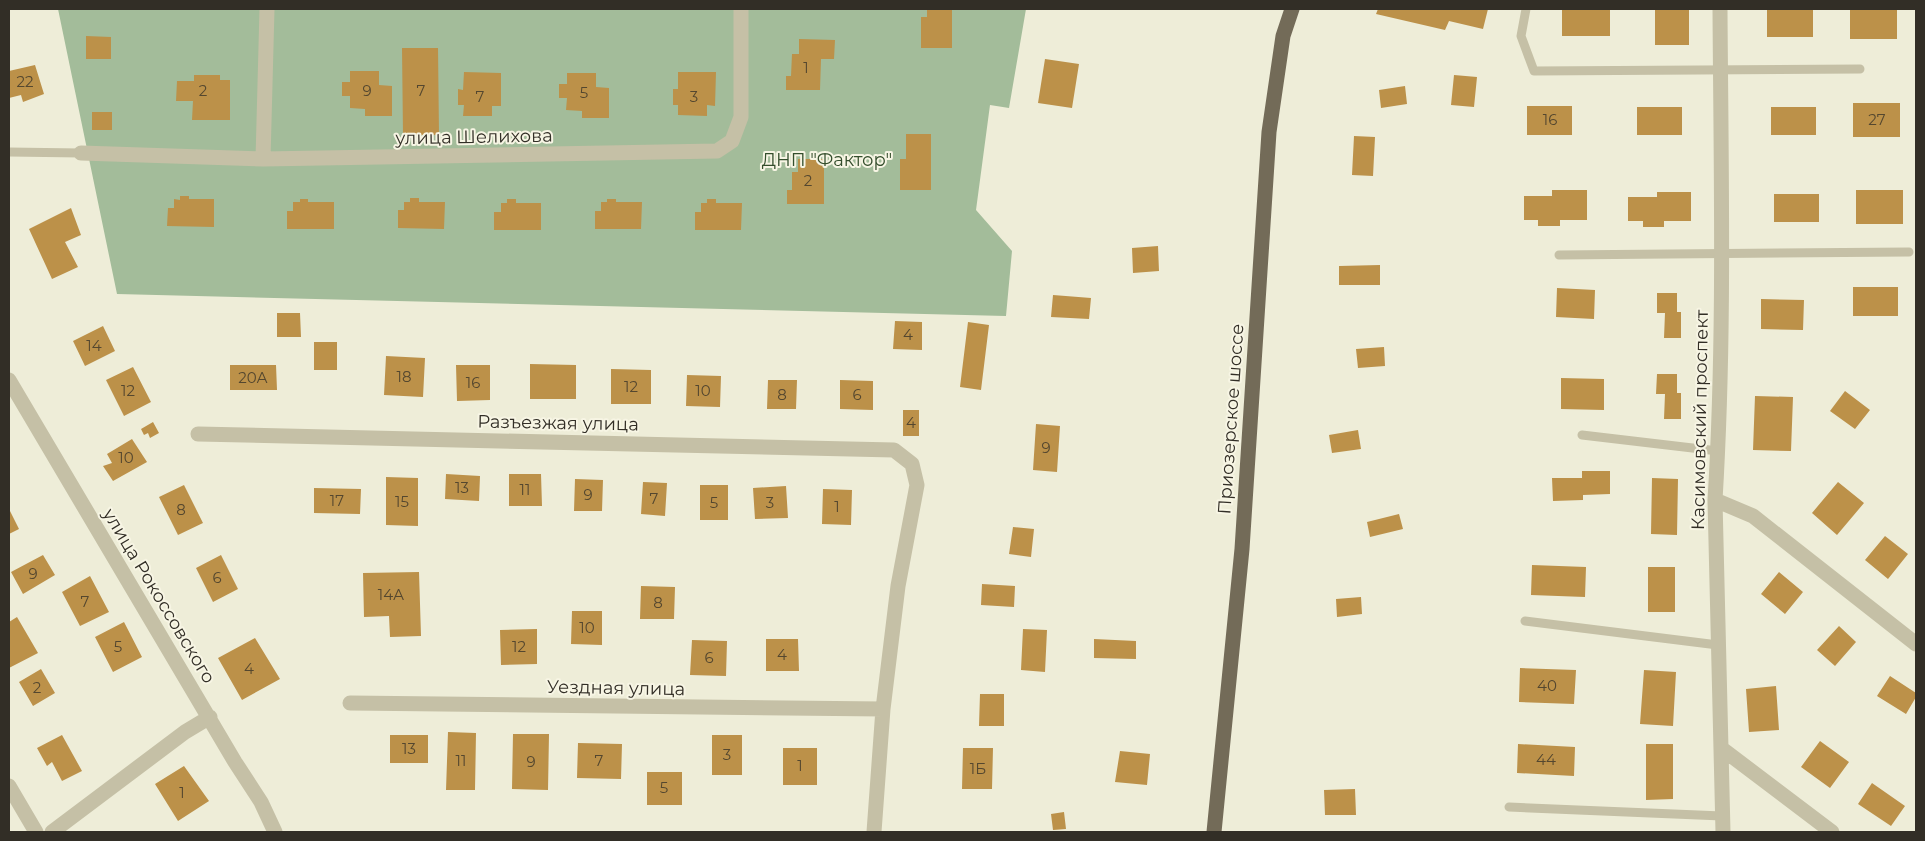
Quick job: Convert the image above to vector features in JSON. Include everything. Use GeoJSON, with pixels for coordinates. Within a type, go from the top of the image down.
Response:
{"type":"FeatureCollection","features":[{"type":"Feature","properties":{"kind":"main road","name":"Приозерское шоссе"},"geometry":{"type":"LineString","coordinates":[[1214,832],[1242,549],[1269,132],[1283,36],[1292,9]]}},
{"type":"Feature","properties":{"kind":"street"},"geometry":{"type":"LineString","coordinates":[[263,159],[267,9]]}},
{"type":"Feature","properties":{"kind":"street","name":"улица Шелихова"},"geometry":{"type":"LineString","coordinates":[[80,153],[263,159],[717,151],[732,141],[741,118],[741,9]]}},
{"type":"Feature","properties":{"kind":"street","name":"Касимовский проспект"},"geometry":{"type":"LineString","coordinates":[[1720,9],[1722,253],[1718,451],[1715,500],[1723,832]]}},
{"type":"Feature","properties":{"kind":"street","name":"улица Рокоссовского"},"geometry":{"type":"LineString","coordinates":[[9,380],[261,802],[275,832]]}},
{"type":"Feature","properties":{"kind":"street","name":"Разъезжая улица"},"geometry":{"type":"LineString","coordinates":[[198,434],[894,450],[912,464],[917,485],[898,586],[883,709]]}},
{"type":"Feature","properties":{"kind":"street"},"geometry":{"type":"LineString","coordinates":[[1715,500],[1753,516],[1916,644]]}},
{"type":"Feature","properties":{"kind":"street","name":"Уездная улица"},"geometry":{"type":"LineString","coordinates":[[350,703],[883,709]]}},
{"type":"Feature","properties":{"kind":"street"},"geometry":{"type":"LineString","coordinates":[[874,832],[883,709]]}},
{"type":"Feature","properties":{"kind":"street"},"geometry":{"type":"LineString","coordinates":[[52,832],[185,732],[210,717]]}},
{"type":"Feature","properties":{"kind":"street"},"geometry":{"type":"LineString","coordinates":[[1721,748],[1832,832]]}},
{"type":"Feature","properties":{"kind":"street"},"geometry":{"type":"LineString","coordinates":[[9,786],[36,832]]}},
{"type":"Feature","properties":{"kind":"lane"},"geometry":{"type":"LineString","coordinates":[[1526,9],[1521,36],[1534,71],[1860,69]]}},
{"type":"Feature","properties":{"kind":"lane"},"geometry":{"type":"LineString","coordinates":[[9,152],[80,153]]}},
{"type":"Feature","properties":{"kind":"lane"},"geometry":{"type":"LineString","coordinates":[[1559,255],[1909,252]]}},
{"type":"Feature","properties":{"kind":"lane"},"geometry":{"type":"LineString","coordinates":[[1582,435],[1718,451]]}},
{"type":"Feature","properties":{"kind":"lane"},"geometry":{"type":"LineString","coordinates":[[1525,621],[1718,645]]}},
{"type":"Feature","properties":{"kind":"lane"},"geometry":{"type":"LineString","coordinates":[[1508,807],[1722,816]]}},
{"type":"Feature","properties":{"kind":"green space","name":"ДНП \"Фактор\""},"geometry":{"type":"Polygon","coordinates":[[[58,9],[1026,9],[1009,108],[990,105],[976,210],[1012,251],[1006,316],[117,294],[58,9]]]}},
{"type":"Feature","properties":{"kind":"building"},"geometry":{"type":"Polygon","coordinates":[[[927,9],[952,9],[952,48],[921,48],[921,17],[927,17],[927,9]]]}},
{"type":"Feature","properties":{"kind":"building"},"geometry":{"type":"Polygon","coordinates":[[[1378,9],[1488,9],[1483,29],[1449,21],[1445,30],[1376,14],[1378,9]]]}},
{"type":"Feature","properties":{"kind":"building"},"geometry":{"type":"Polygon","coordinates":[[[1562,9],[1610,9],[1610,36],[1562,36],[1562,9]]]}},
{"type":"Feature","properties":{"kind":"building"},"geometry":{"type":"Polygon","coordinates":[[[1655,9],[1689,9],[1689,45],[1655,45],[1655,9]]]}},
{"type":"Feature","properties":{"kind":"building"},"geometry":{"type":"Polygon","coordinates":[[[1767,9],[1813,9],[1813,37],[1767,37],[1767,9]]]}},
{"type":"Feature","properties":{"kind":"building"},"geometry":{"type":"Polygon","coordinates":[[[1850,9],[1897,9],[1897,39],[1850,39],[1850,9]]]}},
{"type":"Feature","properties":{"kind":"building"},"geometry":{"type":"Polygon","coordinates":[[[86,36],[111,37],[111,59],[86,59],[86,36]]]}},
{"type":"Feature","properties":{"kind":"building"},"geometry":{"type":"Polygon","coordinates":[[[799,39],[835,40],[834,59],[821,59],[820,90],[786,90],[786,76],[791,76],[792,54],[799,54],[799,39]]]}},
{"type":"Feature","properties":{"kind":"building"},"geometry":{"type":"Polygon","coordinates":[[[402,48],[438,48],[439,135],[403,135],[402,48]]]}},
{"type":"Feature","properties":{"kind":"building"},"geometry":{"type":"Polygon","coordinates":[[[1045,59],[1079,64],[1072,108],[1038,103],[1045,59]]]}},
{"type":"Feature","properties":{"kind":"building"},"geometry":{"type":"Polygon","coordinates":[[[35,65],[44,94],[23,102],[21,95],[9,98],[9,71],[35,65]]]}},
{"type":"Feature","properties":{"kind":"building"},"geometry":{"type":"Polygon","coordinates":[[[350,71],[379,71],[379,85],[392,86],[392,116],[365,116],[365,109],[350,108],[350,96],[342,96],[342,82],[350,82],[350,71]]]}},
{"type":"Feature","properties":{"kind":"building"},"geometry":{"type":"Polygon","coordinates":[[[464,72],[501,73],[501,106],[492,106],[492,116],[463,116],[464,105],[458,105],[458,89],[463,90],[464,72]]]}},
{"type":"Feature","properties":{"kind":"building"},"geometry":{"type":"Polygon","coordinates":[[[678,72],[716,72],[715,106],[707,105],[707,116],[678,115],[678,105],[673,105],[673,89],[678,89],[678,72]]]}},
{"type":"Feature","properties":{"kind":"building"},"geometry":{"type":"Polygon","coordinates":[[[567,73],[596,73],[596,87],[609,88],[609,118],[582,118],[582,111],[566,110],[567,98],[559,98],[559,84],[567,84],[567,73]]]}},
{"type":"Feature","properties":{"kind":"building"},"geometry":{"type":"Polygon","coordinates":[[[194,75],[220,75],[220,80],[230,80],[230,120],[192,120],[193,101],[176,101],[177,81],[194,81],[194,75]]]}},
{"type":"Feature","properties":{"kind":"building"},"geometry":{"type":"Polygon","coordinates":[[[1454,75],[1477,77],[1474,107],[1451,105],[1454,75]]]}},
{"type":"Feature","properties":{"kind":"building"},"geometry":{"type":"Polygon","coordinates":[[[1405,86],[1407,104],[1381,108],[1379,90],[1405,86]]]}},
{"type":"Feature","properties":{"kind":"building"},"geometry":{"type":"Polygon","coordinates":[[[1853,103],[1900,103],[1900,137],[1853,137],[1853,103]]]}},
{"type":"Feature","properties":{"kind":"building"},"geometry":{"type":"Polygon","coordinates":[[[1527,106],[1572,106],[1572,135],[1527,135],[1527,106]]]}},
{"type":"Feature","properties":{"kind":"building"},"geometry":{"type":"Polygon","coordinates":[[[1637,107],[1682,107],[1682,135],[1637,135],[1637,107]]]}},
{"type":"Feature","properties":{"kind":"building"},"geometry":{"type":"Polygon","coordinates":[[[1771,107],[1816,107],[1816,135],[1771,135],[1771,107]]]}},
{"type":"Feature","properties":{"kind":"building"},"geometry":{"type":"Polygon","coordinates":[[[92,112],[112,112],[112,130],[92,130],[92,112]]]}},
{"type":"Feature","properties":{"kind":"building"},"geometry":{"type":"Polygon","coordinates":[[[906,134],[931,134],[931,190],[900,190],[900,159],[906,159],[906,134]]]}},
{"type":"Feature","properties":{"kind":"building"},"geometry":{"type":"Polygon","coordinates":[[[1354,136],[1375,137],[1373,176],[1352,175],[1354,136]]]}},
{"type":"Feature","properties":{"kind":"building"},"geometry":{"type":"Polygon","coordinates":[[[798,159],[824,159],[824,204],[787,204],[787,190],[792,190],[792,172],[798,172],[798,159]]]}},
{"type":"Feature","properties":{"kind":"building"},"geometry":{"type":"Polygon","coordinates":[[[1552,190],[1587,190],[1587,220],[1560,220],[1560,226],[1538,226],[1538,220],[1524,220],[1524,196],[1552,196],[1552,190]]]}},
{"type":"Feature","properties":{"kind":"building"},"geometry":{"type":"Polygon","coordinates":[[[1856,190],[1903,190],[1903,224],[1856,224],[1856,190]]]}},
{"type":"Feature","properties":{"kind":"building"},"geometry":{"type":"Polygon","coordinates":[[[1657,192],[1691,192],[1691,221],[1664,221],[1664,227],[1643,227],[1643,221],[1628,221],[1628,197],[1657,197],[1657,192]]]}},
{"type":"Feature","properties":{"kind":"building"},"geometry":{"type":"Polygon","coordinates":[[[1774,194],[1819,194],[1819,222],[1774,222],[1774,194]]]}},
{"type":"Feature","properties":{"kind":"building"},"geometry":{"type":"Polygon","coordinates":[[[180,196],[189,196],[189,199],[214,199],[214,227],[167,226],[168,208],[174,208],[174,199],[180,200],[180,196]]]}},
{"type":"Feature","properties":{"kind":"building"},"geometry":{"type":"Polygon","coordinates":[[[410,198],[419,198],[419,202],[445,202],[444,229],[398,228],[398,210],[404,210],[404,202],[410,202],[410,198]]]}},
{"type":"Feature","properties":{"kind":"building"},"geometry":{"type":"Polygon","coordinates":[[[300,199],[308,199],[308,202],[334,202],[334,229],[287,229],[287,211],[293,211],[293,202],[300,202],[300,199]]]}},
{"type":"Feature","properties":{"kind":"building"},"geometry":{"type":"Polygon","coordinates":[[[507,199],[516,199],[516,203],[541,203],[541,230],[494,230],[494,212],[501,212],[501,203],[507,203],[507,199]]]}},
{"type":"Feature","properties":{"kind":"building"},"geometry":{"type":"Polygon","coordinates":[[[607,199],[616,199],[616,202],[642,202],[641,229],[595,229],[595,211],[601,211],[601,202],[607,202],[607,199]]]}},
{"type":"Feature","properties":{"kind":"building"},"geometry":{"type":"Polygon","coordinates":[[[707,199],[716,199],[716,203],[742,203],[741,230],[695,230],[695,212],[701,212],[701,203],[707,203],[707,199]]]}},
{"type":"Feature","properties":{"kind":"building"},"geometry":{"type":"Polygon","coordinates":[[[71,208],[81,235],[65,242],[78,267],[52,279],[29,229],[71,208]]]}},
{"type":"Feature","properties":{"kind":"building"},"geometry":{"type":"Polygon","coordinates":[[[1158,246],[1159,271],[1133,273],[1132,248],[1158,246]]]}},
{"type":"Feature","properties":{"kind":"building"},"geometry":{"type":"Polygon","coordinates":[[[1380,265],[1380,285],[1339,285],[1339,266],[1380,265]]]}},
{"type":"Feature","properties":{"kind":"building"},"geometry":{"type":"Polygon","coordinates":[[[1853,287],[1898,287],[1898,316],[1853,316],[1853,287]]]}},
{"type":"Feature","properties":{"kind":"building"},"geometry":{"type":"Polygon","coordinates":[[[1557,288],[1595,290],[1594,319],[1556,317],[1557,288]]]}},
{"type":"Feature","properties":{"kind":"building"},"geometry":{"type":"Polygon","coordinates":[[[1657,293],[1677,293],[1677,312],[1681,312],[1681,338],[1664,338],[1665,313],[1657,313],[1657,293]]]}},
{"type":"Feature","properties":{"kind":"building"},"geometry":{"type":"Polygon","coordinates":[[[1053,295],[1091,298],[1089,319],[1051,317],[1053,295]]]}},
{"type":"Feature","properties":{"kind":"building"},"geometry":{"type":"Polygon","coordinates":[[[1761,299],[1804,300],[1803,330],[1761,329],[1761,299]]]}},
{"type":"Feature","properties":{"kind":"building"},"geometry":{"type":"Polygon","coordinates":[[[277,313],[300,313],[301,337],[277,337],[277,313]]]}},
{"type":"Feature","properties":{"kind":"building"},"geometry":{"type":"Polygon","coordinates":[[[895,321],[922,322],[922,350],[893,349],[895,321]]]}},
{"type":"Feature","properties":{"kind":"building"},"geometry":{"type":"Polygon","coordinates":[[[968,322],[989,325],[981,390],[960,387],[968,322]]]}},
{"type":"Feature","properties":{"kind":"building"},"geometry":{"type":"Polygon","coordinates":[[[103,326],[115,351],[85,366],[73,341],[103,326]]]}},
{"type":"Feature","properties":{"kind":"building"},"geometry":{"type":"Polygon","coordinates":[[[314,342],[337,342],[337,370],[314,370],[314,342]]]}},
{"type":"Feature","properties":{"kind":"building"},"geometry":{"type":"Polygon","coordinates":[[[1384,347],[1385,366],[1358,368],[1356,349],[1384,347]]]}},
{"type":"Feature","properties":{"kind":"building"},"geometry":{"type":"Polygon","coordinates":[[[386,356],[425,358],[423,397],[384,395],[386,356]]]}},
{"type":"Feature","properties":{"kind":"building"},"geometry":{"type":"Polygon","coordinates":[[[530,364],[576,365],[576,399],[530,399],[530,364]]]}},
{"type":"Feature","properties":{"kind":"building"},"geometry":{"type":"Polygon","coordinates":[[[230,365],[276,365],[277,390],[230,390],[230,365]]]}},
{"type":"Feature","properties":{"kind":"building"},"geometry":{"type":"Polygon","coordinates":[[[456,365],[490,365],[490,400],[457,401],[456,365]]]}},
{"type":"Feature","properties":{"kind":"building"},"geometry":{"type":"Polygon","coordinates":[[[133,367],[151,402],[124,416],[106,380],[133,367]]]}},
{"type":"Feature","properties":{"kind":"building"},"geometry":{"type":"Polygon","coordinates":[[[611,369],[651,370],[651,404],[611,404],[611,369]]]}},
{"type":"Feature","properties":{"kind":"building"},"geometry":{"type":"Polygon","coordinates":[[[1657,374],[1677,374],[1677,393],[1681,393],[1681,419],[1664,419],[1665,394],[1656,394],[1657,374]]]}},
{"type":"Feature","properties":{"kind":"building"},"geometry":{"type":"Polygon","coordinates":[[[687,375],[721,376],[720,407],[686,406],[687,375]]]}},
{"type":"Feature","properties":{"kind":"building"},"geometry":{"type":"Polygon","coordinates":[[[1561,378],[1604,379],[1604,410],[1561,409],[1561,378]]]}},
{"type":"Feature","properties":{"kind":"building"},"geometry":{"type":"Polygon","coordinates":[[[768,380],[797,380],[796,409],[767,409],[768,380]]]}},
{"type":"Feature","properties":{"kind":"building"},"geometry":{"type":"Polygon","coordinates":[[[840,380],[873,381],[873,410],[840,409],[840,380]]]}},
{"type":"Feature","properties":{"kind":"building"},"geometry":{"type":"Polygon","coordinates":[[[1845,391],[1870,410],[1855,429],[1830,411],[1845,391]]]}},
{"type":"Feature","properties":{"kind":"building"},"geometry":{"type":"Polygon","coordinates":[[[1755,396],[1793,397],[1791,451],[1753,450],[1755,396]]]}},
{"type":"Feature","properties":{"kind":"building"},"geometry":{"type":"Polygon","coordinates":[[[903,410],[919,410],[919,436],[903,436],[903,410]]]}},
{"type":"Feature","properties":{"kind":"building"},"geometry":{"type":"Polygon","coordinates":[[[153,422],[159,433],[150,438],[148,433],[144,435],[141,429],[153,422]]]}},
{"type":"Feature","properties":{"kind":"building"},"geometry":{"type":"Polygon","coordinates":[[[1036,424],[1060,426],[1057,472],[1033,470],[1036,424]]]}},
{"type":"Feature","properties":{"kind":"building"},"geometry":{"type":"Polygon","coordinates":[[[1358,430],[1361,449],[1332,453],[1329,435],[1358,430]]]}},
{"type":"Feature","properties":{"kind":"building"},"geometry":{"type":"Polygon","coordinates":[[[132,439],[147,462],[113,481],[103,466],[112,463],[107,454],[132,439]]]}},
{"type":"Feature","properties":{"kind":"building"},"geometry":{"type":"Polygon","coordinates":[[[1582,471],[1610,471],[1610,494],[1583,495],[1583,500],[1553,501],[1552,478],[1582,478],[1582,471]]]}},
{"type":"Feature","properties":{"kind":"building"},"geometry":{"type":"Polygon","coordinates":[[[446,474],[480,476],[479,501],[445,499],[446,474]]]}},
{"type":"Feature","properties":{"kind":"building"},"geometry":{"type":"Polygon","coordinates":[[[509,474],[541,474],[542,506],[509,506],[509,474]]]}},
{"type":"Feature","properties":{"kind":"building"},"geometry":{"type":"Polygon","coordinates":[[[386,477],[418,478],[418,526],[386,525],[386,477]]]}},
{"type":"Feature","properties":{"kind":"building"},"geometry":{"type":"Polygon","coordinates":[[[1652,478],[1678,479],[1677,535],[1651,534],[1652,478]]]}},
{"type":"Feature","properties":{"kind":"building"},"geometry":{"type":"Polygon","coordinates":[[[575,479],[603,480],[602,511],[574,511],[575,479]]]}},
{"type":"Feature","properties":{"kind":"building"},"geometry":{"type":"Polygon","coordinates":[[[643,482],[667,483],[665,516],[641,514],[643,482]]]}},
{"type":"Feature","properties":{"kind":"building"},"geometry":{"type":"Polygon","coordinates":[[[1838,482],[1864,503],[1837,535],[1812,513],[1838,482]]]}},
{"type":"Feature","properties":{"kind":"building"},"geometry":{"type":"Polygon","coordinates":[[[184,485],[203,523],[178,535],[159,497],[184,485]]]}},
{"type":"Feature","properties":{"kind":"building"},"geometry":{"type":"Polygon","coordinates":[[[700,485],[728,485],[728,520],[700,520],[700,485]]]}},
{"type":"Feature","properties":{"kind":"building"},"geometry":{"type":"Polygon","coordinates":[[[786,486],[788,518],[755,519],[753,488],[786,486]]]}},
{"type":"Feature","properties":{"kind":"building"},"geometry":{"type":"Polygon","coordinates":[[[314,488],[361,489],[360,514],[314,513],[314,488]]]}},
{"type":"Feature","properties":{"kind":"building"},"geometry":{"type":"Polygon","coordinates":[[[823,489],[852,490],[851,525],[822,524],[823,489]]]}},
{"type":"Feature","properties":{"kind":"building"},"geometry":{"type":"Polygon","coordinates":[[[9,509],[19,529],[9,534],[9,509]]]}},
{"type":"Feature","properties":{"kind":"building"},"geometry":{"type":"Polygon","coordinates":[[[1399,514],[1403,529],[1370,537],[1367,522],[1399,514]]]}},
{"type":"Feature","properties":{"kind":"building"},"geometry":{"type":"Polygon","coordinates":[[[1013,527],[1034,529],[1031,557],[1009,554],[1013,527]]]}},
{"type":"Feature","properties":{"kind":"building"},"geometry":{"type":"Polygon","coordinates":[[[1885,536],[1908,554],[1888,579],[1865,560],[1885,536]]]}},
{"type":"Feature","properties":{"kind":"building"},"geometry":{"type":"Polygon","coordinates":[[[43,555],[55,575],[23,594],[11,572],[43,555]]]}},
{"type":"Feature","properties":{"kind":"building"},"geometry":{"type":"Polygon","coordinates":[[[221,555],[238,589],[213,602],[196,568],[221,555]]]}},
{"type":"Feature","properties":{"kind":"building"},"geometry":{"type":"Polygon","coordinates":[[[1532,565],[1586,567],[1585,597],[1531,595],[1532,565]]]}},
{"type":"Feature","properties":{"kind":"building"},"geometry":{"type":"Polygon","coordinates":[[[1648,567],[1675,567],[1675,612],[1648,612],[1648,567]]]}},
{"type":"Feature","properties":{"kind":"building"},"geometry":{"type":"Polygon","coordinates":[[[419,572],[421,636],[390,637],[389,616],[364,617],[363,573],[419,572]]]}},
{"type":"Feature","properties":{"kind":"building"},"geometry":{"type":"Polygon","coordinates":[[[1779,572],[1803,592],[1785,614],[1761,594],[1779,572]]]}},
{"type":"Feature","properties":{"kind":"building"},"geometry":{"type":"Polygon","coordinates":[[[90,576],[109,612],[80,626],[62,592],[90,576]]]}},
{"type":"Feature","properties":{"kind":"building"},"geometry":{"type":"Polygon","coordinates":[[[982,584],[1015,586],[1014,607],[981,605],[982,584]]]}},
{"type":"Feature","properties":{"kind":"building"},"geometry":{"type":"Polygon","coordinates":[[[641,586],[675,587],[674,619],[640,619],[641,586]]]}},
{"type":"Feature","properties":{"kind":"building"},"geometry":{"type":"Polygon","coordinates":[[[1361,597],[1362,614],[1337,617],[1336,599],[1361,597]]]}},
{"type":"Feature","properties":{"kind":"building"},"geometry":{"type":"Polygon","coordinates":[[[572,611],[602,611],[602,645],[571,644],[572,611]]]}},
{"type":"Feature","properties":{"kind":"building"},"geometry":{"type":"Polygon","coordinates":[[[17,617],[38,653],[9,668],[9,622],[17,617]]]}},
{"type":"Feature","properties":{"kind":"building"},"geometry":{"type":"Polygon","coordinates":[[[124,622],[142,657],[113,672],[95,637],[124,622]]]}},
{"type":"Feature","properties":{"kind":"building"},"geometry":{"type":"Polygon","coordinates":[[[1839,626],[1856,642],[1835,666],[1817,650],[1839,626]]]}},
{"type":"Feature","properties":{"kind":"building"},"geometry":{"type":"Polygon","coordinates":[[[537,629],[537,664],[501,665],[500,630],[537,629]]]}},
{"type":"Feature","properties":{"kind":"building"},"geometry":{"type":"Polygon","coordinates":[[[1023,629],[1047,630],[1045,672],[1021,670],[1023,629]]]}},
{"type":"Feature","properties":{"kind":"building"},"geometry":{"type":"Polygon","coordinates":[[[255,638],[280,679],[242,700],[218,658],[255,638]]]}},
{"type":"Feature","properties":{"kind":"building"},"geometry":{"type":"Polygon","coordinates":[[[766,639],[798,639],[799,671],[766,671],[766,639]]]}},
{"type":"Feature","properties":{"kind":"building"},"geometry":{"type":"Polygon","coordinates":[[[1094,639],[1136,641],[1136,659],[1094,658],[1094,639]]]}},
{"type":"Feature","properties":{"kind":"building"},"geometry":{"type":"Polygon","coordinates":[[[692,640],[727,641],[726,676],[690,675],[692,640]]]}},
{"type":"Feature","properties":{"kind":"building"},"geometry":{"type":"Polygon","coordinates":[[[1520,668],[1576,670],[1574,704],[1519,702],[1520,668]]]}},
{"type":"Feature","properties":{"kind":"building"},"geometry":{"type":"Polygon","coordinates":[[[41,669],[55,693],[33,706],[19,682],[41,669]]]}},
{"type":"Feature","properties":{"kind":"building"},"geometry":{"type":"Polygon","coordinates":[[[1644,670],[1676,672],[1673,726],[1640,724],[1644,670]]]}},
{"type":"Feature","properties":{"kind":"building"},"geometry":{"type":"Polygon","coordinates":[[[1890,676],[1916,693],[1916,697],[1906,714],[1877,696],[1890,676]]]}},
{"type":"Feature","properties":{"kind":"building"},"geometry":{"type":"Polygon","coordinates":[[[1776,686],[1779,730],[1749,732],[1746,689],[1776,686]]]}},
{"type":"Feature","properties":{"kind":"building"},"geometry":{"type":"Polygon","coordinates":[[[980,694],[1004,694],[1004,726],[979,726],[980,694]]]}},
{"type":"Feature","properties":{"kind":"building"},"geometry":{"type":"Polygon","coordinates":[[[448,732],[476,733],[475,790],[446,790],[448,732]]]}},
{"type":"Feature","properties":{"kind":"building"},"geometry":{"type":"Polygon","coordinates":[[[513,734],[549,734],[548,790],[512,789],[513,734]]]}},
{"type":"Feature","properties":{"kind":"building"},"geometry":{"type":"Polygon","coordinates":[[[62,735],[82,771],[62,781],[52,762],[47,766],[37,748],[62,735]]]}},
{"type":"Feature","properties":{"kind":"building"},"geometry":{"type":"Polygon","coordinates":[[[390,735],[428,735],[428,763],[390,763],[390,735]]]}},
{"type":"Feature","properties":{"kind":"building"},"geometry":{"type":"Polygon","coordinates":[[[712,735],[742,735],[742,775],[712,775],[712,735]]]}},
{"type":"Feature","properties":{"kind":"building"},"geometry":{"type":"Polygon","coordinates":[[[1820,741],[1849,762],[1830,788],[1801,767],[1820,741]]]}},
{"type":"Feature","properties":{"kind":"building"},"geometry":{"type":"Polygon","coordinates":[[[578,743],[622,744],[621,779],[577,778],[578,743]]]}},
{"type":"Feature","properties":{"kind":"building"},"geometry":{"type":"Polygon","coordinates":[[[1518,744],[1575,747],[1574,776],[1517,773],[1518,744]]]}},
{"type":"Feature","properties":{"kind":"building"},"geometry":{"type":"Polygon","coordinates":[[[1646,744],[1673,744],[1673,799],[1646,800],[1646,744]]]}},
{"type":"Feature","properties":{"kind":"building"},"geometry":{"type":"Polygon","coordinates":[[[783,748],[817,748],[817,785],[783,785],[783,748]]]}},
{"type":"Feature","properties":{"kind":"building"},"geometry":{"type":"Polygon","coordinates":[[[963,748],[993,748],[992,789],[962,789],[963,748]]]}},
{"type":"Feature","properties":{"kind":"building"},"geometry":{"type":"Polygon","coordinates":[[[1120,751],[1150,754],[1147,785],[1115,782],[1120,751]]]}},
{"type":"Feature","properties":{"kind":"building"},"geometry":{"type":"Polygon","coordinates":[[[184,766],[209,801],[178,821],[155,784],[184,766]]]}},
{"type":"Feature","properties":{"kind":"building"},"geometry":{"type":"Polygon","coordinates":[[[647,772],[682,772],[682,805],[647,805],[647,772]]]}},
{"type":"Feature","properties":{"kind":"building"},"geometry":{"type":"Polygon","coordinates":[[[1872,783],[1905,806],[1891,826],[1858,804],[1872,783]]]}},
{"type":"Feature","properties":{"kind":"building"},"geometry":{"type":"Polygon","coordinates":[[[1355,789],[1356,815],[1325,815],[1324,790],[1355,789]]]}},
{"type":"Feature","properties":{"kind":"building"},"geometry":{"type":"Polygon","coordinates":[[[1064,812],[1066,829],[1053,830],[1051,814],[1064,812]]]}}]}
